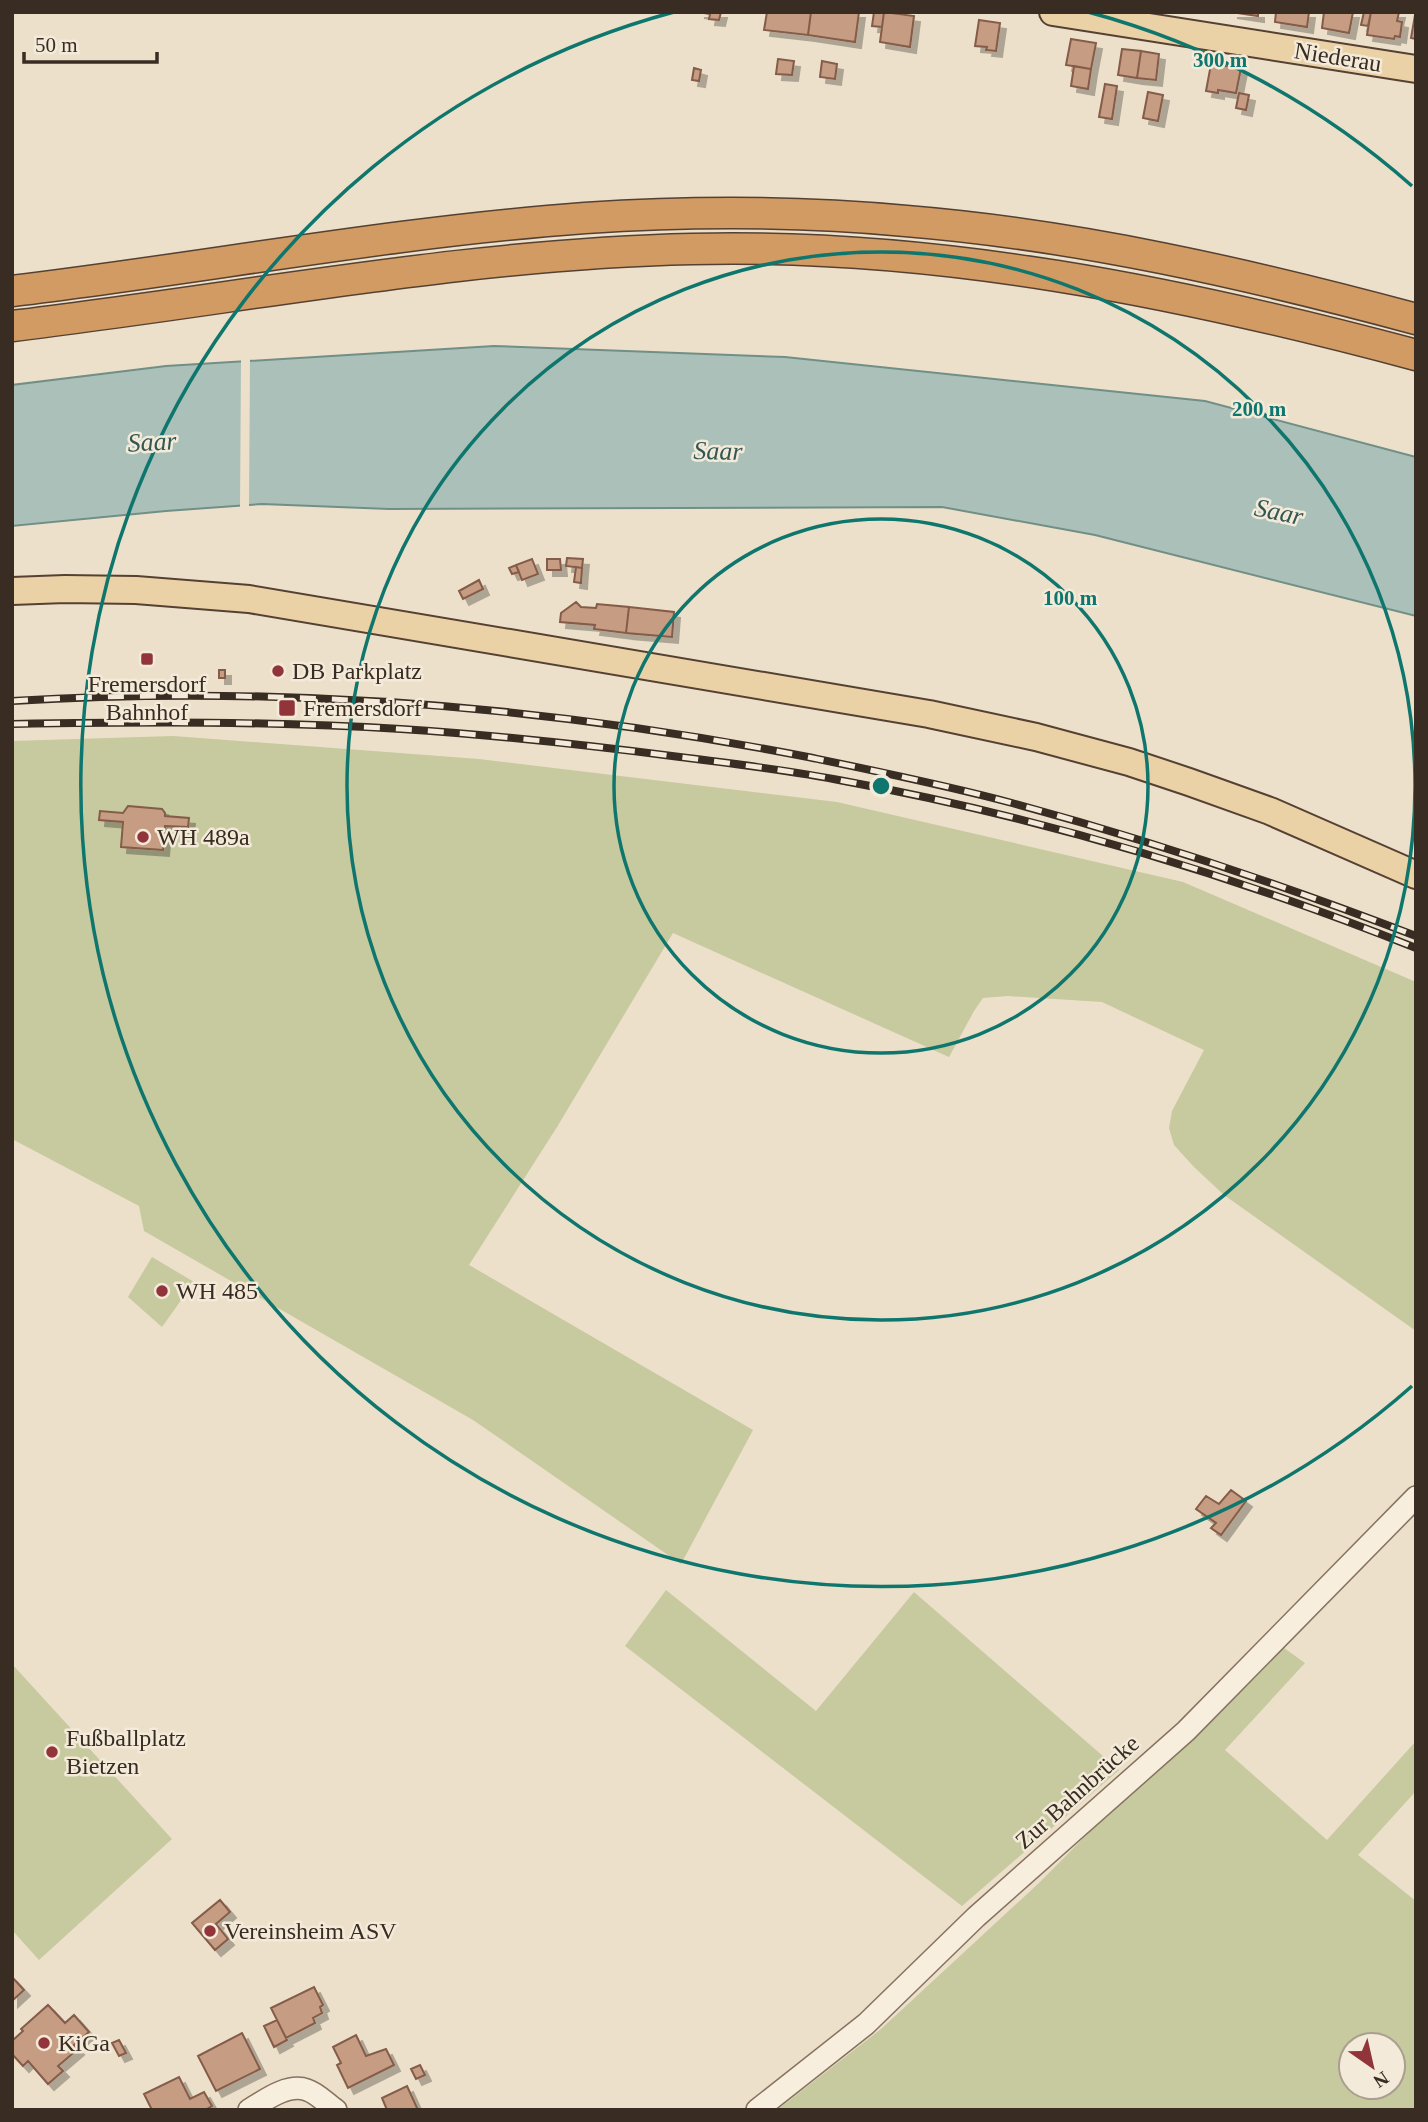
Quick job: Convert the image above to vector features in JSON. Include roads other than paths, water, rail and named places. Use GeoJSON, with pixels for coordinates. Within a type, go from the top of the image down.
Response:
{"type":"FeatureCollection","features":[{"type":"Feature","properties":{"kind":"highway"},"geometry":{"type":"LineString","coordinates":[[12,291],[484,227],[587,218],[694,214],[815,215],[906,220],[1114,249],[1243,276],[1416,319]]}},
{"type":"Feature","properties":{"kind":"highway"},"geometry":{"type":"LineString","coordinates":[[12,326],[488,261],[589,253],[695,249],[813,250],[916,257],[1108,283],[1334,333],[1416,355]]}},
{"type":"Feature","properties":{"kind":"main road","name":"Niederau"},"geometry":{"type":"LineString","coordinates":[[1053,12],[1416,69]]}},
{"type":"Feature","properties":{"kind":"main road"},"geometry":{"type":"LineString","coordinates":[[12,591],[136,590],[249,599],[929,714],[1036,737],[1129,762],[1270,811],[1416,875]]}},
{"type":"Feature","properties":{"kind":"street","name":"Zur Bahnbrücke"},"geometry":{"type":"LineString","coordinates":[[757,2110],[866,2024],[976,1917],[1186,1731],[1416,1497]]}},
{"type":"Feature","properties":{"kind":"street"},"geometry":{"type":"LineString","coordinates":[[249,2110],[293,2088],[308,2090],[336,2110]]}},
{"type":"Feature","properties":{"kind":"water","name":"Saar"},"geometry":{"type":"Polygon","coordinates":[[[494,346],[785,357],[1205,401],[1416,457],[1416,616],[1095,535],[942,507],[389,509],[262,504],[12,526],[12,385],[166,366],[494,346]]]}},
{"type":"Feature","properties":{"kind":"railway"},"geometry":{"type":"LineString","coordinates":[[12,701],[112,697],[312,698],[512,713],[710,739],[910,778],[1063,817],[1216,864],[1416,936]]}},
{"type":"Feature","properties":{"kind":"railway"},"geometry":{"type":"LineString","coordinates":[[12,724],[206,723],[401,729],[575,744],[803,774],[917,795],[1134,850],[1276,896],[1416,948]]}},
{"type":"Feature","properties":{"kind":"place","name":"Fremersdorf Bahnhof"},"geometry":{"type":"Point","coordinates":[147,659]}},
{"type":"Feature","properties":{"kind":"place","name":"DB Parkplatz"},"geometry":{"type":"Point","coordinates":[278,671]}},
{"type":"Feature","properties":{"kind":"place","name":"Fremersdorf"},"geometry":{"type":"Point","coordinates":[287,708]}},
{"type":"Feature","properties":{"kind":"place","name":"WH 489a"},"geometry":{"type":"Point","coordinates":[143,837]}},
{"type":"Feature","properties":{"kind":"place","name":"WH 485"},"geometry":{"type":"Point","coordinates":[162,1291]}},
{"type":"Feature","properties":{"kind":"place","name":"Fußballplatz Bietzen"},"geometry":{"type":"Point","coordinates":[52,1752]}},
{"type":"Feature","properties":{"kind":"place","name":"Vereinsheim ASV"},"geometry":{"type":"Point","coordinates":[210,1931]}},
{"type":"Feature","properties":{"kind":"place","name":"KiGa"},"geometry":{"type":"Point","coordinates":[44,2043]}}]}
